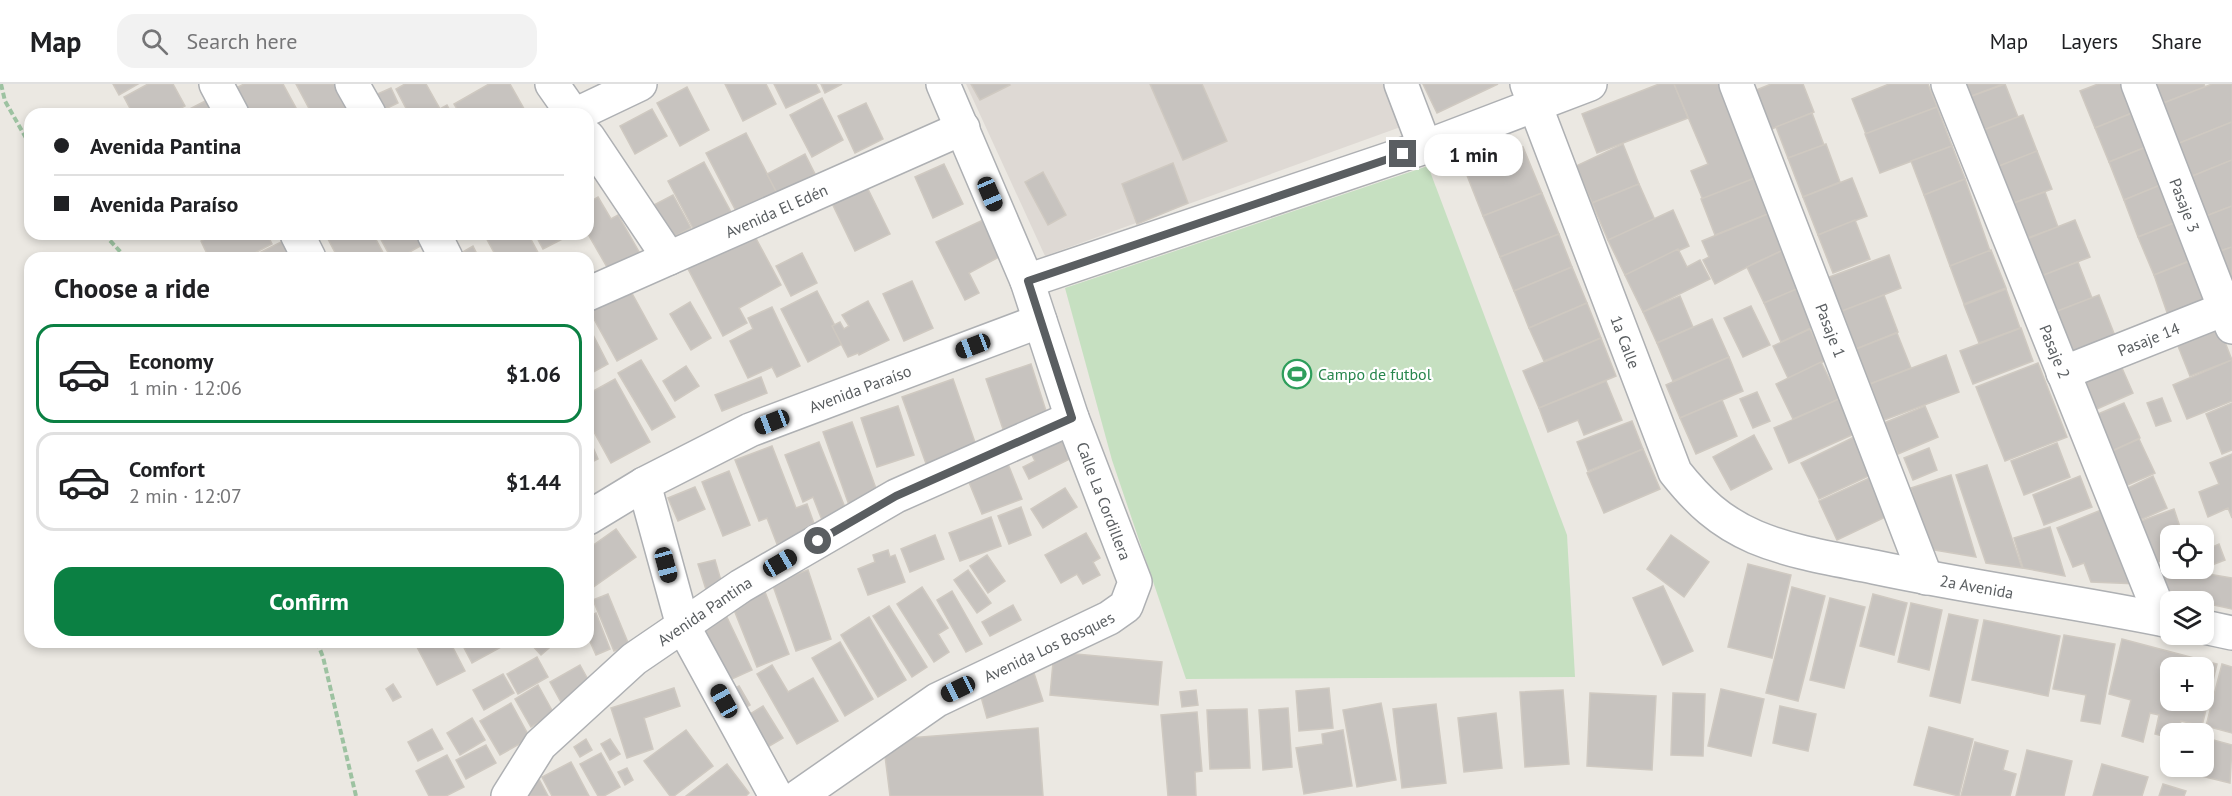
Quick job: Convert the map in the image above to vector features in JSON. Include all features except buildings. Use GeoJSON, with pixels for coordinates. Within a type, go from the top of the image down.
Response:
{"type":"FeatureCollection","features":[{"type":"Feature","properties":{"kind":"street"},"geometry":{"type":"LineString","coordinates":[[352,84],[366,108]]}},
{"type":"Feature","properties":{"kind":"street"},"geometry":{"type":"LineString","coordinates":[[552,84],[570,108]]}},
{"type":"Feature","properties":{"kind":"street"},"geometry":{"type":"LineString","coordinates":[[588,108],[640,84]]}},
{"type":"Feature","properties":{"kind":"street","name":"Calle La Cordillera"},"geometry":{"type":"LineString","coordinates":[[942,84],[1028,281],[1072,418],[1135,582]]}},
{"type":"Feature","properties":{"kind":"street"},"geometry":{"type":"LineString","coordinates":[[1401,84],[1425,147]]}},
{"type":"Feature","properties":{"kind":"street"},"geometry":{"type":"LineString","coordinates":[[1028,281],[1425,147],[1531,94],[1590,84]]}},
{"type":"Feature","properties":{"kind":"street","name":"Pasaje 1"},"geometry":{"type":"LineString","coordinates":[[1736,84],[1926,578]]}},
{"type":"Feature","properties":{"kind":"street","name":"Pasaje 2"},"geometry":{"type":"LineString","coordinates":[[1948,84],[2063,373],[2160,606]]}},
{"type":"Feature","properties":{"kind":"street","name":"Pasaje 3"},"geometry":{"type":"LineString","coordinates":[[2138,84],[2230,314]]}},
{"type":"Feature","properties":{"kind":"street"},"geometry":{"type":"LineString","coordinates":[[218,85],[229,108]]}},
{"type":"Feature","properties":{"kind":"street","name":"1a Calle"},"geometry":{"type":"LineString","coordinates":[[1531,94],[1674,472],[1695,498],[1720,517],[1754,537],[1784,548]]}},
{"type":"Feature","properties":{"kind":"street","name":"Avenida El Edén"},"geometry":{"type":"LineString","coordinates":[[594,291],[963,128]]}},
{"type":"Feature","properties":{"kind":"street"},"geometry":{"type":"LineString","coordinates":[[594,146],[669,258]]}},
{"type":"Feature","properties":{"kind":"street","name":"Pasaje 14"},"geometry":{"type":"LineString","coordinates":[[2063,373],[2230,314]]}},
{"type":"Feature","properties":{"kind":"street","name":"Avenida Paraíso"},"geometry":{"type":"LineString","coordinates":[[594,514],[644,484],[750,430],[1040,321]]}},
{"type":"Feature","properties":{"kind":"street","name":"Avenida Pantina"},"geometry":{"type":"LineString","coordinates":[[508,796],[540,745],[634,659],[741,586],[896,496],[1072,418]]}},
{"type":"Feature","properties":{"kind":"street"},"geometry":{"type":"LineString","coordinates":[[644,484],[682,626],[776,796]]}},
{"type":"Feature","properties":{"kind":"street","name":"2a Avenida"},"geometry":{"type":"LineString","coordinates":[[1784,548],[1926,578],[2160,619]]}},
{"type":"Feature","properties":{"kind":"street","name":"Avenida Los Bosques"},"geometry":{"type":"LineString","coordinates":[[799,796],[937,700],[1109,618],[1126,606],[1135,582]]}},
{"type":"Feature","properties":{"kind":"street"},"geometry":{"type":"LineString","coordinates":[[2214,629],[2232,633]]}},
{"type":"Feature","properties":{"kind":"path"},"geometry":{"type":"LineString","coordinates":[[2,84],[5,101],[24,134]]}},
{"type":"Feature","properties":{"kind":"path"},"geometry":{"type":"LineString","coordinates":[[110,240],[121,252]]}},
{"type":"Feature","properties":{"kind":"path"},"geometry":{"type":"LineString","coordinates":[[319,648],[357,796]]}},
{"type":"Feature","properties":{"kind":"shaded area"},"geometry":{"type":"Polygon","coordinates":[[[966,84],[1388,84],[1406,125],[1045,256],[966,84]]]}},
{"type":"Feature","properties":{"kind":"green space","name":"Campo de futbol"},"geometry":{"type":"Polygon","coordinates":[[[1428,166],[1567,535],[1575,677],[1186,679],[1112,460],[1065,288],[1428,166]]]}},
{"type":"Feature","properties":{"kind":"place","name":"Campo de futbol"},"geometry":{"type":"Point","coordinates":[1297,374]}},
{"type":"Feature","properties":{"kind":"route"},"geometry":{"type":"LineString","coordinates":[[818,541],[896,496],[1072,418],[1028,281],[1403,154]]}}]}
